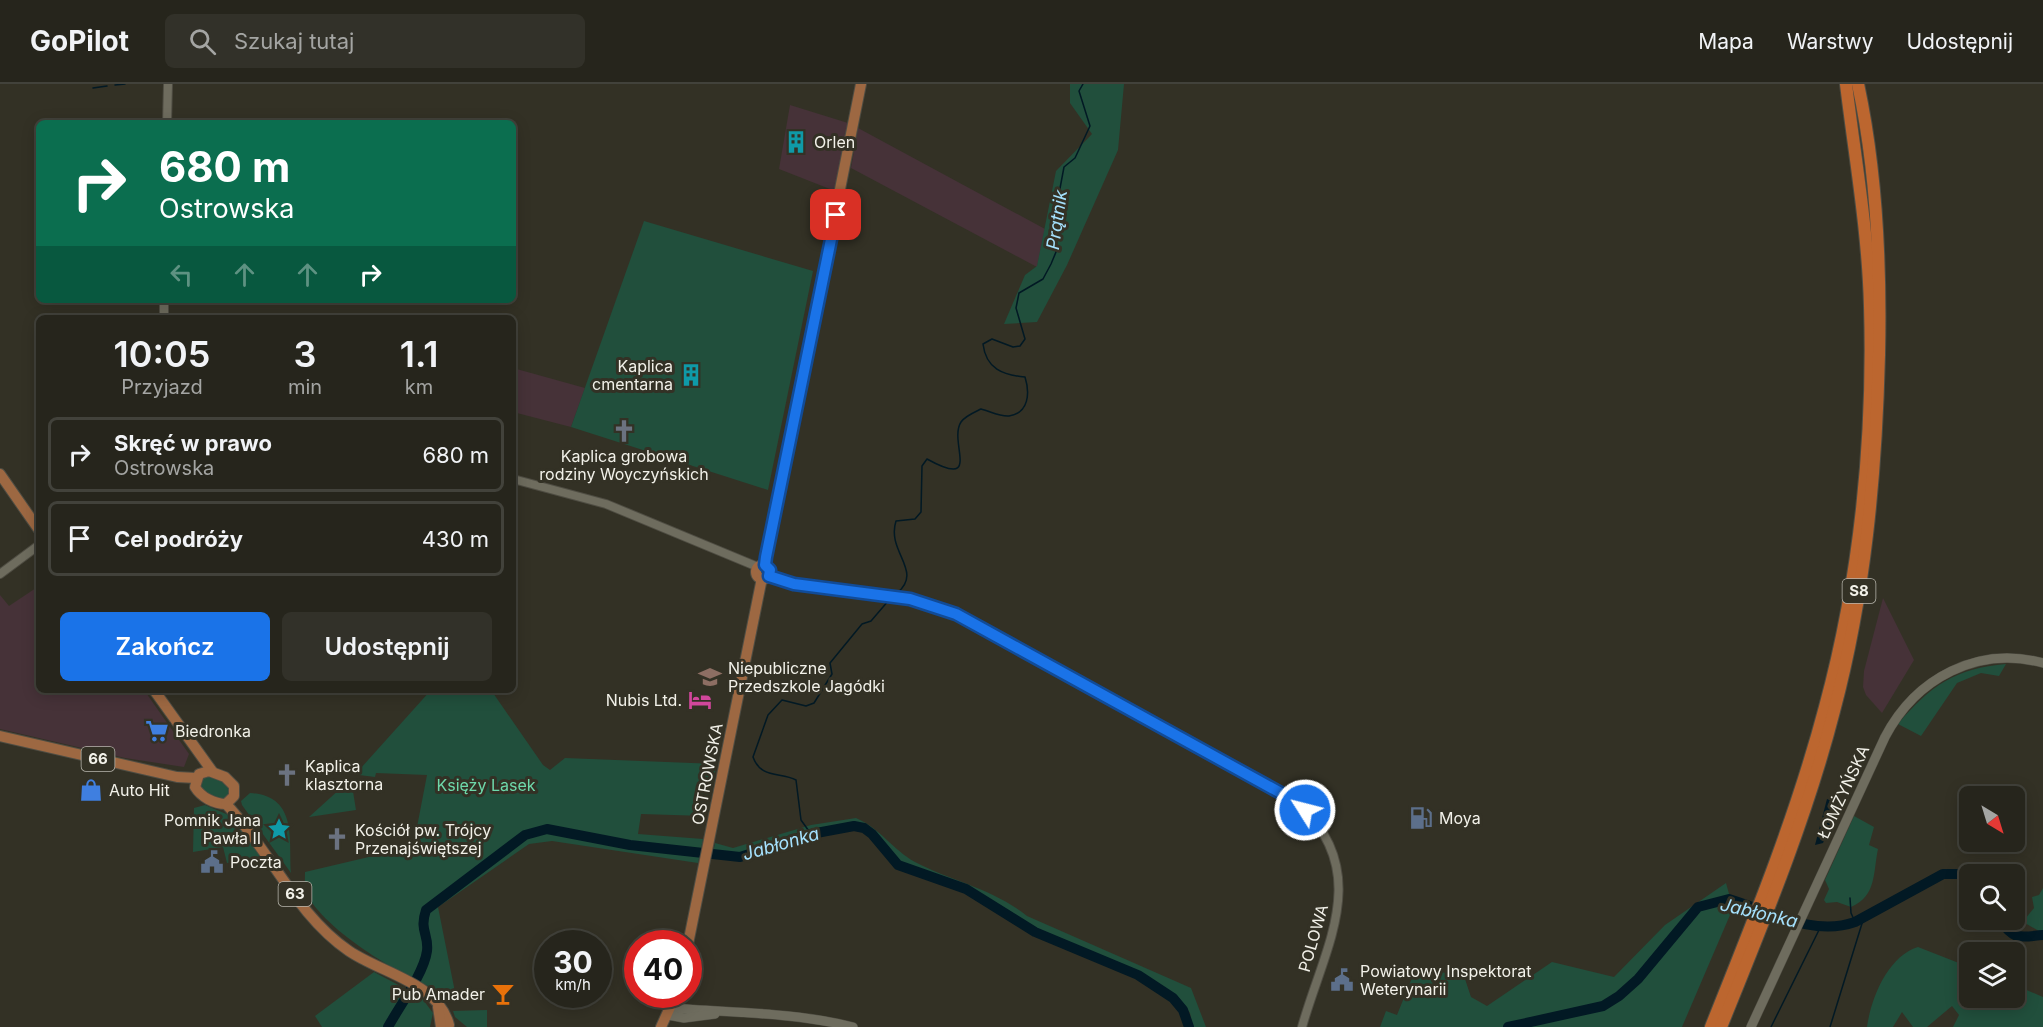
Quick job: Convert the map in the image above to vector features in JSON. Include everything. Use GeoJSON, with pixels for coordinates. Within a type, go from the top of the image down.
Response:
{"type":"FeatureCollection","features":[{"type":"Feature","properties":{"kind":"highway","name":"S8"},"geometry":{"type":"LineString","coordinates":[[1779,869],[1828,696],[1846,612],[1863,489],[1869,411],[1870,307],[1859,166],[1845,84]]}},
{"type":"Feature","properties":{"kind":"highway","name":"S8"},"geometry":{"type":"LineString","coordinates":[[1721,1027],[1834,711],[1856,610],[1873,490],[1880,290],[1878,235],[1859,84]]}},
{"type":"Feature","properties":{"kind":"highway","name":"S8"},"geometry":{"type":"LineString","coordinates":[[1711,1027],[1750,944]]}},
{"type":"Feature","properties":{"kind":"main road"},"geometry":{"type":"LineString","coordinates":[[765,577],[770,570],[761,566],[861,84]]}},
{"type":"Feature","properties":{"kind":"main road"},"geometry":{"type":"LineString","coordinates":[[0,474],[36,526]]}},
{"type":"Feature","properties":{"kind":"main road","name":"OSTROWSKA"},"geometry":{"type":"LineString","coordinates":[[691,930],[765,577]]}},
{"type":"Feature","properties":{"kind":"main road","name":"ŁOMŻYŃSKA"},"geometry":{"type":"LineString","coordinates":[[1750,1027],[1886,737],[1910,700],[1937,678],[1973,662],[1995,658],[2041,663]]}},
{"type":"Feature","properties":{"kind":"main road","name":"63"},"geometry":{"type":"LineString","coordinates":[[156,693],[172,716],[201,777],[201,795],[217,803],[230,801],[235,793],[232,783],[201,777]]}},
{"type":"Feature","properties":{"kind":"main road","name":"66"},"geometry":{"type":"LineString","coordinates":[[0,736],[177,777],[201,777]]}},
{"type":"Feature","properties":{"kind":"main road","name":"66"},"geometry":{"type":"LineString","coordinates":[[0,742],[201,777]]}},
{"type":"Feature","properties":{"kind":"main road","name":"63"},"geometry":{"type":"LineString","coordinates":[[230,801],[314,919],[348,950],[437,1001],[446,1026]]}},
{"type":"Feature","properties":{"kind":"main road"},"geometry":{"type":"LineString","coordinates":[[667,1027],[673,1008]]}},
{"type":"Feature","properties":{"kind":"main road"},"geometry":{"type":"LineString","coordinates":[[672,1012],[704,1017],[717,1013],[795,1015],[853,1027]]}},
{"type":"Feature","properties":{"kind":"main road"},"geometry":{"type":"LineString","coordinates":[[661,1027],[672,1012]]}},
{"type":"Feature","properties":{"kind":"street"},"geometry":{"type":"LineString","coordinates":[[167,120],[168,84]]}},
{"type":"Feature","properties":{"kind":"street"},"geometry":{"type":"LineString","coordinates":[[516,480],[606,504],[761,566]]}},
{"type":"Feature","properties":{"kind":"street"},"geometry":{"type":"LineString","coordinates":[[0,574],[36,547]]}},
{"type":"Feature","properties":{"kind":"street","name":"POLOWA"},"geometry":{"type":"LineString","coordinates":[[765,577],[794,584],[899,598],[956,614],[1288,797],[1305,810],[1317,824],[1332,851],[1340,894],[1333,929],[1302,1027]]}},
{"type":"Feature","properties":{"kind":"shaded area"},"geometry":{"type":"Polygon","coordinates":[[[790,105],[848,123],[835,191],[779,169],[790,105]]]}},
{"type":"Feature","properties":{"kind":"shaded area"},"geometry":{"type":"Polygon","coordinates":[[[858,128],[1045,229],[1037,267],[851,168],[858,128]]]}},
{"type":"Feature","properties":{"kind":"shaded area"},"geometry":{"type":"Polygon","coordinates":[[[516,369],[585,388],[571,427],[516,413],[516,369]]]}},
{"type":"Feature","properties":{"kind":"shaded area"},"geometry":{"type":"Polygon","coordinates":[[[36,588],[36,693],[146,693],[189,754],[184,767],[125,758],[0,729],[0,595],[9,606],[36,588]]]}},
{"type":"Feature","properties":{"kind":"shaded area"},"geometry":{"type":"Polygon","coordinates":[[[1883,598],[1914,660],[1882,713],[1866,695],[1863,687],[1864,671],[1883,598]]]}},
{"type":"Feature","properties":{"kind":"green space"},"geometry":{"type":"Polygon","coordinates":[[[1070,84],[1124,84],[1118,150],[1067,265],[1037,322],[1004,324],[1025,275],[1037,266],[1056,171],[1092,134],[1070,103],[1070,84]]]}},
{"type":"Feature","properties":{"kind":"green space"},"geometry":{"type":"Polygon","coordinates":[[[644,221],[813,271],[768,490],[571,427],[644,221]]]}},
{"type":"Feature","properties":{"kind":"green space"},"geometry":{"type":"Polygon","coordinates":[[[2006,664],[1999,676],[1981,673],[1957,683],[1921,736],[1898,724],[1921,699],[1945,681],[1973,670],[2006,664]]]}},
{"type":"Feature","properties":{"kind":"green space","name":"Księży Lasek"},"geometry":{"type":"Polygon","coordinates":[[[428,693],[493,693],[543,765],[550,770],[565,758],[717,764],[705,816],[641,814],[638,834],[703,839],[698,863],[552,841],[529,844],[438,907],[456,997],[418,981],[353,942],[318,911],[306,893],[305,872],[373,856],[412,853],[427,775],[376,773],[375,777],[359,775],[360,769],[428,693]]]}},
{"type":"Feature","properties":{"kind":"green space"},"geometry":{"type":"Polygon","coordinates":[[[212,776],[228,785],[230,793],[226,799],[220,800],[200,788],[202,777],[212,776]]]}},
{"type":"Feature","properties":{"kind":"green space"},"geometry":{"type":"Polygon","coordinates":[[[351,779],[356,810],[309,817],[351,779]]]}},
{"type":"Feature","properties":{"kind":"green space"},"geometry":{"type":"Polygon","coordinates":[[[250,793],[265,796],[276,802],[283,810],[290,833],[291,873],[242,805],[241,801],[250,793]]]}},
{"type":"Feature","properties":{"kind":"green space"},"geometry":{"type":"Polygon","coordinates":[[[205,805],[231,816],[268,864],[239,867],[235,862],[227,863],[223,847],[193,852],[194,808],[205,805]]]}},
{"type":"Feature","properties":{"kind":"green space"},"geometry":{"type":"Polygon","coordinates":[[[1854,816],[1874,827],[1869,845],[1878,849],[1870,890],[1865,897],[1851,907],[1837,902],[1826,903],[1824,900],[1829,889],[1825,880],[1854,816]]]}},
{"type":"Feature","properties":{"kind":"green space"},"geometry":{"type":"Polygon","coordinates":[[[856,818],[873,828],[915,862],[986,892],[1014,906],[1027,916],[1191,988],[1206,1027],[1193,1027],[1190,1013],[1180,999],[1153,980],[1025,923],[968,887],[904,864],[892,855],[873,831],[865,826],[815,829],[737,854],[713,853],[715,843],[733,848],[811,825],[856,818]]]}},
{"type":"Feature","properties":{"kind":"green space"},"geometry":{"type":"Polygon","coordinates":[[[1726,883],[1733,908],[1682,1027],[1380,1027],[1386,1011],[1397,1015],[1416,968],[1464,976],[1471,997],[1487,1006],[1552,962],[1614,977],[1665,925],[1726,883]]]}},
{"type":"Feature","properties":{"kind":"green space"},"geometry":{"type":"Polygon","coordinates":[[[2043,888],[2043,930],[2039,931],[2025,923],[2025,919],[2034,908],[2032,897],[2039,895],[2043,888]]]}},
{"type":"Feature","properties":{"kind":"green space"},"geometry":{"type":"Polygon","coordinates":[[[1918,947],[1959,963],[1959,1008],[2025,1008],[2025,989],[2043,997],[2043,1027],[1953,1027],[1959,1015],[1952,1006],[1927,1027],[1913,1027],[1902,1012],[1893,1027],[1867,1027],[1872,1004],[1883,979],[1898,959],[1918,947]]]}},
{"type":"Feature","properties":{"kind":"green space"},"geometry":{"type":"Polygon","coordinates":[[[374,972],[421,997],[433,1013],[430,1027],[322,1027],[315,1016],[374,972]]]}},
{"type":"Feature","properties":{"kind":"green space"},"geometry":{"type":"Polygon","coordinates":[[[487,1010],[487,1027],[467,1027],[455,1017],[453,1011],[487,1010]]]}},
{"type":"Feature","properties":{"kind":"water"},"geometry":{"type":"Polygon","coordinates":[[[1827,799],[1841,804],[1823,843],[1815,845],[1827,799]]]}},
{"type":"Feature","properties":{"kind":"waterway"},"geometry":{"type":"LineString","coordinates":[[115,85],[125,84]]}},
{"type":"Feature","properties":{"kind":"waterway","name":"Prątnik"},"geometry":{"type":"LineString","coordinates":[[897,593],[907,577],[894,532],[896,521],[915,519],[921,512],[922,466],[927,459],[944,467],[954,469],[959,466],[958,431],[961,422],[970,414],[981,409],[1009,416],[1016,414],[1024,407],[1027,396],[1025,377],[1010,375],[997,369],[988,359],[983,344],[992,339],[1013,347],[1020,346],[1025,339],[1016,308],[1019,293],[1043,279],[1051,264],[1056,252],[1058,199],[1064,167],[1075,158],[1090,126],[1079,91],[1083,84]]}},
{"type":"Feature","properties":{"kind":"waterway"},"geometry":{"type":"LineString","coordinates":[[93,88],[107,86]]}},
{"type":"Feature","properties":{"kind":"waterway","name":"Prątnik"},"geometry":{"type":"LineString","coordinates":[[811,834],[801,820],[796,780],[766,772],[756,764],[753,757],[768,715],[782,700],[806,706],[814,703],[832,674],[830,663],[862,624],[871,621],[889,600]]}},
{"type":"Feature","properties":{"kind":"waterway","name":"Jabłonka"},"geometry":{"type":"LineString","coordinates":[[388,1027],[425,960],[427,945],[423,923],[426,910],[525,835],[547,829],[630,845],[740,857],[811,834],[854,826],[864,828],[872,834],[898,865],[966,889],[1035,932],[1138,975],[1173,998],[1183,1010],[1189,1027]]}},
{"type":"Feature","properties":{"kind":"waterway","name":"Jabłonka"},"geometry":{"type":"LineString","coordinates":[[1508,1027],[1603,1006],[1619,996],[1638,979],[1698,907],[1729,899],[1791,921],[1839,926],[1855,922],[1943,874],[1959,874]]}},
{"type":"Feature","properties":{"kind":"waterway"},"geometry":{"type":"LineString","coordinates":[[1850,898],[1851,913],[1855,922]]}},
{"type":"Feature","properties":{"kind":"waterway"},"geometry":{"type":"LineString","coordinates":[[1830,1027],[1864,917]]}},
{"type":"Feature","properties":{"kind":"waterway"},"geometry":{"type":"LineString","coordinates":[[1771,1027],[1820,928]]}},
{"type":"Feature","properties":{"kind":"waterway","name":"Jabłonka"},"geometry":{"type":"LineString","coordinates":[[2008,930],[2018,936],[2043,935]]}},
{"type":"Feature","properties":{"kind":"place","name":"Orlen"},"geometry":{"type":"Point","coordinates":[796,142]}},
{"type":"Feature","properties":{"kind":"place","name":"Kaplica cmentarna"},"geometry":{"type":"Point","coordinates":[691,375]}},
{"type":"Feature","properties":{"kind":"place","name":"Kaplica grobowa rodziny Woyczyńskich"},"geometry":{"type":"Point","coordinates":[624,431]}},
{"type":"Feature","properties":{"kind":"place","name":"Niepubliczne Przedszkole Jagódki"},"geometry":{"type":"Point","coordinates":[710,677]}},
{"type":"Feature","properties":{"kind":"place","name":"Nubis Ltd."},"geometry":{"type":"Point","coordinates":[700,700]}},
{"type":"Feature","properties":{"kind":"place","name":"Biedronka"},"geometry":{"type":"Point","coordinates":[157,731]}},
{"type":"Feature","properties":{"kind":"place","name":"Kaplica klasztorna"},"geometry":{"type":"Point","coordinates":[287,775]}},
{"type":"Feature","properties":{"kind":"place","name":"Auto Hit"},"geometry":{"type":"Point","coordinates":[91,790]}},
{"type":"Feature","properties":{"kind":"place","name":"Moya"},"geometry":{"type":"Point","coordinates":[1421,818]}},
{"type":"Feature","properties":{"kind":"place","name":"Pomnik Jana Pawła II"},"geometry":{"type":"Point","coordinates":[279,829]}},
{"type":"Feature","properties":{"kind":"place","name":"Kościół pw. Trójcy Przenajświętszej"},"geometry":{"type":"Point","coordinates":[337,839]}},
{"type":"Feature","properties":{"kind":"place","name":"Poczta"},"geometry":{"type":"Point","coordinates":[212,862]}},
{"type":"Feature","properties":{"kind":"place","name":"Powiatowy Inspektorat Weterynarii"},"geometry":{"type":"Point","coordinates":[1342,980]}},
{"type":"Feature","properties":{"kind":"place","name":"Pub Amader"},"geometry":{"type":"Point","coordinates":[503,994]}},
{"type":"Feature","properties":{"kind":"route"},"geometry":{"type":"LineString","coordinates":[[836,215],[766,557],[765,565],[770,570],[769,576],[794,584],[910,599],[956,614],[1288,797],[1305,810]]}}]}
